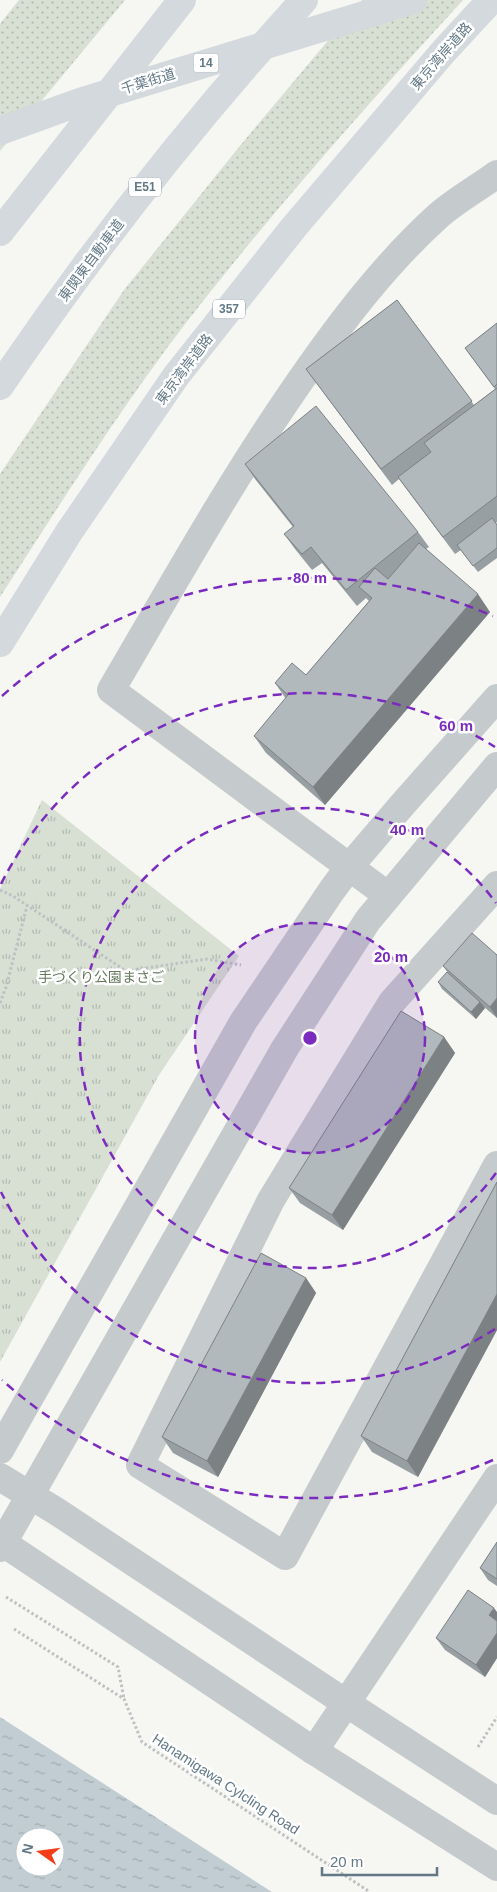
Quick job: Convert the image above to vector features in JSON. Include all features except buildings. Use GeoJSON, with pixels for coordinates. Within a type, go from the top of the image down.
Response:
{"type":"FeatureCollection","features":[{"type":"Feature","properties":{"kind":"highway"},"geometry":{"type":"LineString","coordinates":[[0,232],[182,0]]}},
{"type":"Feature","properties":{"kind":"highway","name":"東関東自動車道"},"geometry":{"type":"LineString","coordinates":[[0,386],[25,348],[158,170],[255,54],[304,0]]}},
{"type":"Feature","properties":{"kind":"highway","name":"千葉街道"},"geometry":{"type":"LineString","coordinates":[[0,131],[80,102],[413,0]]}},
{"type":"Feature","properties":{"kind":"highway","name":"東京湾岸道路"},"geometry":{"type":"LineString","coordinates":[[0,643],[69,532],[176,376],[294,227],[444,51],[491,0]]}},
{"type":"Feature","properties":{"kind":"street"},"geometry":{"type":"LineString","coordinates":[[387,895],[111,690],[275,416],[334,331],[392,262],[440,215],[497,174]]}},
{"type":"Feature","properties":{"kind":"street"},"geometry":{"type":"LineString","coordinates":[[0,1450],[243,1022],[350,866],[497,698]]}},
{"type":"Feature","properties":{"kind":"street"},"geometry":{"type":"LineString","coordinates":[[497,766],[368,920],[285,1048],[31,1496],[1,1544],[314,1751],[497,1867]]}},
{"type":"Feature","properties":{"kind":"street"},"geometry":{"type":"LineString","coordinates":[[497,885],[392,1002],[271,1200],[140,1465],[285,1556],[497,1166]]}},
{"type":"Feature","properties":{"kind":"street"},"geometry":{"type":"LineString","coordinates":[[0,1478],[31,1496],[497,1801]]}},
{"type":"Feature","properties":{"kind":"street"},"geometry":{"type":"LineString","coordinates":[[314,1751],[497,1478]]}},
{"type":"Feature","properties":{"kind":"path"},"geometry":{"type":"LineString","coordinates":[[0,890],[126,971],[207,959],[242,965]]}},
{"type":"Feature","properties":{"kind":"path"},"geometry":{"type":"LineString","coordinates":[[0,1003],[6,987],[26,906]]}},
{"type":"Feature","properties":{"kind":"path","name":"Hanamigawa Cylcling Road"},"geometry":{"type":"LineString","coordinates":[[6,1597],[118,1667],[124,1699],[142,1742],[370,1892]]}},
{"type":"Feature","properties":{"kind":"path"},"geometry":{"type":"LineString","coordinates":[[14,1629],[124,1699]]}},
{"type":"Feature","properties":{"kind":"path"},"geometry":{"type":"LineString","coordinates":[[478,1747],[497,1717]]}},
{"type":"Feature","properties":{"kind":"green space"},"geometry":{"type":"Polygon","coordinates":[[[19,0],[125,0],[0,151],[0,24],[19,0]]]}},
{"type":"Feature","properties":{"kind":"green space"},"geometry":{"type":"Polygon","coordinates":[[[362,0],[463,0],[300,183],[179,332],[100,444],[0,597],[0,474],[124,290],[239,147],[362,0]]]}},
{"type":"Feature","properties":{"kind":"green space","name":"手づくり公園まさご"},"geometry":{"type":"Polygon","coordinates":[[[42,800],[239,956],[159,1075],[0,1362],[0,889],[42,800]]]}},
{"type":"Feature","properties":{"kind":"water"},"geometry":{"type":"Polygon","coordinates":[[[0,1717],[272,1892],[0,1892],[0,1717]]]}}]}
